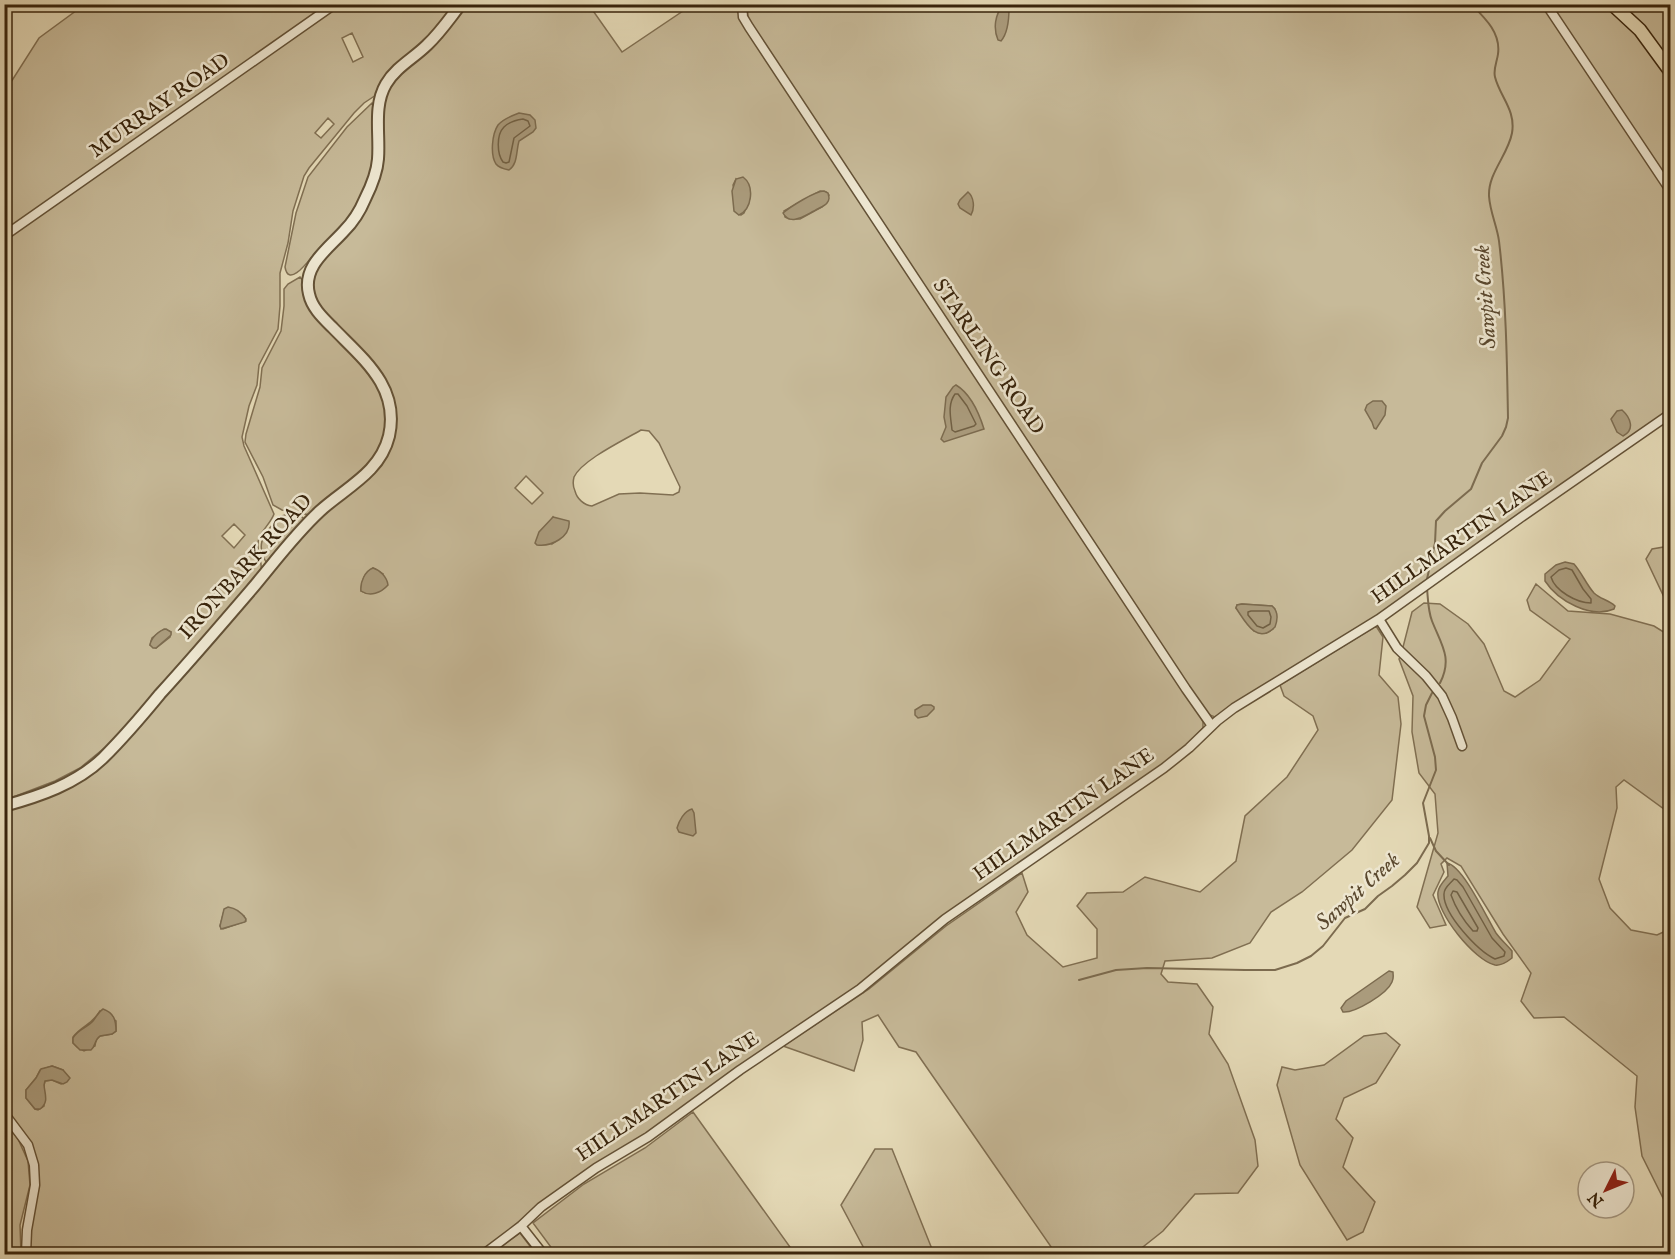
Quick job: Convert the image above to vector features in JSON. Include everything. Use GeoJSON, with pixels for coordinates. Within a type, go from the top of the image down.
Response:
{"type":"FeatureCollection","features":[{"type":"Feature","properties":{"kind":"main road"},"geometry":{"type":"LineString","coordinates":[[1612,4],[1640,30],[1671,71]]}},
{"type":"Feature","properties":{"kind":"street","name":"MURRAY ROAD"},"geometry":{"type":"LineString","coordinates":[[4,236],[335,4]]}},
{"type":"Feature","properties":{"kind":"street","name":"IRONBARK ROAD"},"geometry":{"type":"LineString","coordinates":[[4,806],[69,782],[87,772],[103,758],[238,606],[306,524],[371,470],[383,453],[389,435],[391,417],[383,386],[369,365],[315,309],[308,291],[308,276],[317,259],[353,221],[369,192],[378,157],[380,99],[387,82],[398,69],[439,33],[461,4]]}},
{"type":"Feature","properties":{"kind":"street","name":"STARLING ROAD"},"geometry":{"type":"LineString","coordinates":[[742,4],[743,17],[749,27],[1212,726]]}},
{"type":"Feature","properties":{"kind":"street"},"geometry":{"type":"LineString","coordinates":[[1546,4],[1671,190]]}},
{"type":"Feature","properties":{"kind":"street","name":"HILLMARTIN LANE"},"geometry":{"type":"LineString","coordinates":[[484,1254],[561,1192],[654,1133],[740,1070],[860,990],[945,919],[1149,778],[1247,700],[1379,619],[1522,516],[1671,414]]}},
{"type":"Feature","properties":{"kind":"street"},"geometry":{"type":"LineString","coordinates":[[1379,619],[1397,648],[1426,676],[1442,696],[1462,747]]}},
{"type":"Feature","properties":{"kind":"street"},"geometry":{"type":"LineString","coordinates":[[4,1113],[28,1145],[34,1165],[35,1185],[27,1230],[26,1254]]}},
{"type":"Feature","properties":{"kind":"street"},"geometry":{"type":"LineString","coordinates":[[521,1226],[543,1254]]}},
{"type":"Feature","properties":{"kind":"shaded area"},"geometry":{"type":"Polygon","coordinates":[[[84,5],[330,5],[5,233],[4,93],[39,38],[84,5]]]}},
{"type":"Feature","properties":{"kind":"shaded area"},"geometry":{"type":"Polygon","coordinates":[[[340,5],[456,5],[439,27],[376,95],[354,113],[304,176],[293,211],[280,273],[278,329],[259,365],[257,385],[249,406],[242,437],[274,514],[259,540],[261,572],[119,736],[80,768],[55,781],[5,799],[5,240],[340,5]],[[352,33],[342,38],[353,62],[363,57],[352,33]],[[328,118],[315,133],[321,138],[334,124],[328,118]],[[234,524],[222,536],[234,548],[245,535],[234,524]],[[164,629],[152,638],[150,645],[156,648],[170,637],[171,632],[164,629]]]}},
{"type":"Feature","properties":{"kind":"shaded area"},"geometry":{"type":"Polygon","coordinates":[[[466,5],[589,5],[622,52],[692,5],[738,5],[739,15],[1200,715],[1203,728],[1183,749],[863,983],[774,1042],[642,1138],[588,1169],[535,1207],[495,1244],[479,1254],[30,1254],[31,1220],[37,1191],[26,1137],[5,1108],[5,811],[78,783],[100,768],[316,520],[375,471],[385,459],[390,448],[394,408],[316,301],[313,286],[321,263],[365,209],[383,107],[390,85],[466,5]],[[736,179],[733,185],[741,215],[750,198],[736,179]],[[820,191],[784,211],[785,217],[800,219],[822,207],[829,195],[820,191]],[[641,430],[594,457],[574,477],[576,494],[586,504],[592,506],[619,494],[673,495],[679,492],[680,487],[659,443],[649,431],[641,430]],[[526,476],[515,488],[532,504],[543,493],[526,476]],[[553,517],[547,526],[552,544],[564,535],[553,517]],[[373,568],[368,572],[361,587],[361,591],[366,593],[383,574],[373,568]],[[224,911],[220,926],[223,929],[246,921],[244,916],[224,911]],[[100,1011],[73,1037],[73,1043],[84,1051],[95,1046],[100,1036],[116,1031],[116,1021],[100,1011]],[[52,1066],[40,1070],[26,1090],[26,1098],[38,1110],[44,1106],[45,1081],[52,1080],[61,1084],[63,1070],[52,1066]]]}},
{"type":"Feature","properties":{"kind":"shaded area"},"geometry":{"type":"Polygon","coordinates":[[[747,5],[1543,5],[1670,194],[1670,412],[1374,620],[1215,717],[1207,714],[748,19],[747,5]],[[1242,604],[1237,605],[1236,608],[1254,631],[1266,633],[1273,629],[1275,609],[1272,606],[1242,604]]]}},
{"type":"Feature","properties":{"kind":"shaded area"},"geometry":{"type":"Polygon","coordinates":[[[1550,5],[1606,5],[1637,33],[1670,78],[1670,185],[1550,5]]]}},
{"type":"Feature","properties":{"kind":"shaded area"},"geometry":{"type":"Polygon","coordinates":[[[1619,5],[1670,5],[1670,64],[1619,5]]]}},
{"type":"Feature","properties":{"kind":"shaded area"},"geometry":{"type":"Polygon","coordinates":[[[372,103],[375,110],[373,153],[370,175],[363,196],[354,212],[342,226],[300,270],[291,275],[287,273],[285,267],[296,213],[308,177],[347,127],[372,103]]]}},
{"type":"Feature","properties":{"kind":"shaded area"},"geometry":{"type":"Polygon","coordinates":[[[300,277],[304,282],[305,291],[367,369],[383,397],[386,417],[383,442],[372,463],[310,515],[282,510],[273,505],[263,477],[245,442],[260,387],[262,368],[281,331],[284,289],[300,277]]]}},
{"type":"Feature","properties":{"kind":"shaded area"},"geometry":{"type":"Polygon","coordinates":[[[289,514],[301,516],[305,520],[267,563],[261,548],[263,538],[278,517],[289,514]]]}},
{"type":"Feature","properties":{"kind":"shaded area"},"geometry":{"type":"Polygon","coordinates":[[[1670,546],[1670,604],[1664,597],[1646,559],[1652,549],[1670,546]]]}},
{"type":"Feature","properties":{"kind":"shaded area"},"geometry":{"type":"Polygon","coordinates":[[[1536,584],[1568,611],[1610,614],[1654,626],[1670,636],[1670,810],[1664,809],[1624,780],[1616,787],[1617,808],[1599,879],[1610,908],[1631,930],[1657,935],[1670,929],[1668,973],[1670,981],[1670,1205],[1664,1200],[1642,1156],[1635,1107],[1637,1076],[1564,1017],[1534,1018],[1521,1001],[1531,973],[1503,934],[1461,866],[1447,858],[1441,864],[1444,872],[1433,895],[1446,925],[1430,928],[1417,907],[1438,833],[1435,794],[1419,773],[1412,732],[1413,696],[1399,659],[1401,655],[1426,678],[1438,694],[1447,711],[1460,748],[1465,746],[1454,717],[1437,685],[1402,651],[1412,612],[1424,603],[1440,604],[1468,624],[1484,644],[1504,691],[1515,697],[1540,680],[1570,639],[1530,610],[1527,600],[1536,584]]]}},
{"type":"Feature","properties":{"kind":"shaded area"},"geometry":{"type":"Polygon","coordinates":[[[1376,626],[1383,637],[1379,675],[1398,697],[1401,724],[1392,800],[1352,850],[1302,892],[1271,912],[1250,943],[1212,958],[1165,961],[1161,974],[1168,982],[1197,984],[1213,1007],[1209,1034],[1228,1064],[1255,1140],[1258,1166],[1238,1193],[1195,1194],[1163,1231],[1134,1254],[1056,1254],[916,1052],[899,1047],[878,1015],[862,1022],[863,1040],[854,1071],[783,1046],[869,989],[946,926],[1022,873],[1028,892],[1016,912],[1027,935],[1063,967],[1097,958],[1097,929],[1077,906],[1087,893],[1123,892],[1145,877],[1200,892],[1236,861],[1245,816],[1287,777],[1318,730],[1313,716],[1284,696],[1280,685],[1376,626]]]}},
{"type":"Feature","properties":{"kind":"shaded area"},"geometry":{"type":"Polygon","coordinates":[[[1386,1033],[1400,1045],[1376,1083],[1344,1098],[1336,1119],[1353,1138],[1343,1167],[1375,1202],[1363,1232],[1347,1240],[1300,1165],[1277,1085],[1282,1067],[1295,1070],[1324,1065],[1364,1036],[1386,1033]]]}},
{"type":"Feature","properties":{"kind":"shaded area"},"geometry":{"type":"Polygon","coordinates":[[[693,1112],[795,1254],[556,1254],[533,1223],[584,1184],[645,1148],[693,1112]]]}},
{"type":"Feature","properties":{"kind":"shaded area"},"geometry":{"type":"Polygon","coordinates":[[[5,1121],[18,1139],[28,1161],[30,1185],[20,1225],[21,1254],[5,1254],[5,1121]]]}},
{"type":"Feature","properties":{"kind":"shaded area"},"geometry":{"type":"Polygon","coordinates":[[[875,1149],[892,1149],[934,1254],[867,1254],[841,1205],[875,1149]]]}},
{"type":"Feature","properties":{"kind":"shaded area"},"geometry":{"type":"Polygon","coordinates":[[[520,1233],[536,1254],[490,1254],[520,1233]]]}},
{"type":"Feature","properties":{"kind":"water"},"geometry":{"type":"Polygon","coordinates":[[[1003,5],[1009,5],[1009,17],[1007,30],[1001,41],[996,35],[995,26],[998,13],[1003,5]]]}},
{"type":"Feature","properties":{"kind":"water"},"geometry":{"type":"Polygon","coordinates":[[[519,113],[530,115],[535,120],[536,128],[519,141],[515,161],[509,170],[496,164],[492,150],[493,139],[500,123],[519,113]]]}},
{"type":"Feature","properties":{"kind":"water"},"geometry":{"type":"Polygon","coordinates":[[[743,177],[749,186],[750,197],[747,208],[739,215],[734,211],[732,191],[736,179],[743,177]]]}},
{"type":"Feature","properties":{"kind":"water"},"geometry":{"type":"Polygon","coordinates":[[[824,191],[828,193],[829,200],[823,206],[797,219],[789,219],[783,213],[809,196],[824,191]]]}},
{"type":"Feature","properties":{"kind":"water"},"geometry":{"type":"Polygon","coordinates":[[[968,192],[973,203],[971,215],[958,204],[968,192]]]}},
{"type":"Feature","properties":{"kind":"water"},"geometry":{"type":"Polygon","coordinates":[[[956,385],[977,410],[984,429],[944,442],[941,439],[946,427],[944,417],[946,397],[956,385]]]}},
{"type":"Feature","properties":{"kind":"water"},"geometry":{"type":"Polygon","coordinates":[[[1373,401],[1382,401],[1386,406],[1385,415],[1376,429],[1365,410],[1367,405],[1373,401]]]}},
{"type":"Feature","properties":{"kind":"water"},"geometry":{"type":"Polygon","coordinates":[[[1622,410],[1630,424],[1629,431],[1623,436],[1617,432],[1611,419],[1617,411],[1622,410]]]}},
{"type":"Feature","properties":{"kind":"water"},"geometry":{"type":"Polygon","coordinates":[[[553,517],[569,521],[567,532],[554,543],[537,545],[535,543],[539,532],[553,517]]]}},
{"type":"Feature","properties":{"kind":"water"},"geometry":{"type":"Polygon","coordinates":[[[1565,562],[1574,564],[1594,593],[1613,604],[1614,609],[1595,612],[1585,610],[1558,595],[1545,581],[1545,574],[1556,565],[1565,562]]]}},
{"type":"Feature","properties":{"kind":"water"},"geometry":{"type":"Polygon","coordinates":[[[373,568],[383,574],[388,585],[375,593],[364,593],[361,591],[362,581],[365,574],[373,568]]]}},
{"type":"Feature","properties":{"kind":"water"},"geometry":{"type":"Polygon","coordinates":[[[1237,605],[1272,606],[1277,615],[1275,627],[1263,634],[1252,630],[1236,608],[1237,605]]]}},
{"type":"Feature","properties":{"kind":"water"},"geometry":{"type":"Polygon","coordinates":[[[166,629],[171,632],[171,635],[153,648],[150,645],[154,637],[166,629]]]}},
{"type":"Feature","properties":{"kind":"water"},"geometry":{"type":"Polygon","coordinates":[[[923,705],[931,705],[934,709],[927,716],[918,718],[915,710],[923,705]]]}},
{"type":"Feature","properties":{"kind":"water"},"geometry":{"type":"Polygon","coordinates":[[[692,809],[696,833],[693,836],[679,832],[677,828],[684,814],[692,809]]]}},
{"type":"Feature","properties":{"kind":"water"},"geometry":{"type":"Polygon","coordinates":[[[1447,863],[1460,873],[1496,933],[1512,951],[1512,958],[1506,962],[1495,965],[1487,962],[1467,945],[1449,923],[1439,901],[1438,892],[1448,876],[1447,863]]]}},
{"type":"Feature","properties":{"kind":"water"},"geometry":{"type":"Polygon","coordinates":[[[228,907],[238,911],[246,919],[245,922],[221,929],[224,909],[228,907]]]}},
{"type":"Feature","properties":{"kind":"water"},"geometry":{"type":"Polygon","coordinates":[[[1389,971],[1393,972],[1393,979],[1384,992],[1362,1006],[1343,1012],[1341,1008],[1346,1001],[1389,971]]]}},
{"type":"Feature","properties":{"kind":"water"},"geometry":{"type":"Polygon","coordinates":[[[103,1009],[114,1017],[116,1031],[100,1036],[91,1050],[80,1050],[73,1043],[73,1038],[103,1009]]]}},
{"type":"Feature","properties":{"kind":"water"},"geometry":{"type":"Polygon","coordinates":[[[52,1066],[63,1070],[70,1078],[63,1084],[52,1080],[45,1081],[45,1104],[40,1109],[35,1109],[26,1098],[26,1090],[41,1069],[52,1066]]]}},
{"type":"Feature","properties":{"kind":"waterway","name":"Sawpit Creek"},"geometry":{"type":"LineString","coordinates":[[1427,579],[1435,543],[1436,521],[1471,489],[1482,463],[1502,436],[1508,418],[1506,329],[1501,263],[1498,235],[1489,196],[1492,180],[1507,149],[1513,125],[1510,110],[1495,77],[1497,39],[1491,26],[1471,4]]}},
{"type":"Feature","properties":{"kind":"waterway","name":"Sawpit Creek"},"geometry":{"type":"LineString","coordinates":[[1427,588],[1431,617],[1446,658],[1446,666],[1440,683]]}},
{"type":"Feature","properties":{"kind":"waterway","name":"Sawpit Creek"},"geometry":{"type":"LineString","coordinates":[[1079,980],[1116,970],[1147,968],[1275,970],[1311,956],[1323,946],[1345,918],[1365,909],[1405,875],[1417,863],[1429,843],[1423,803],[1436,770],[1435,757],[1424,716],[1432,693]]}},
{"type":"Feature","properties":{"kind":"waterway"},"geometry":{"type":"LineString","coordinates":[[1430,838],[1436,851],[1449,865]]}}]}
